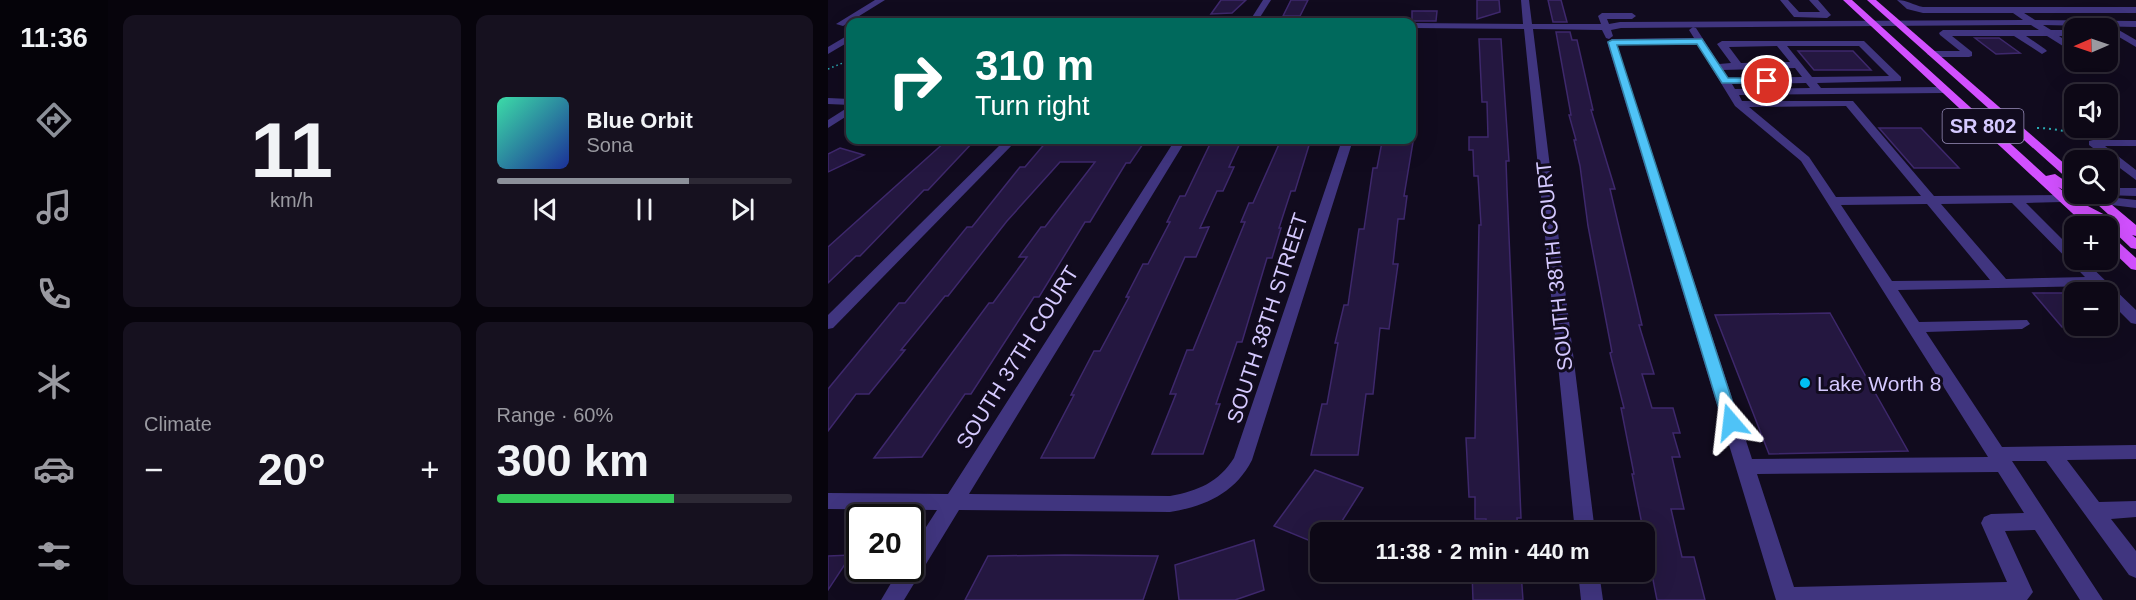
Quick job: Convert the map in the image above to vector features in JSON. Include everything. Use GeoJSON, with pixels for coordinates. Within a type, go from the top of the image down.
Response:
{"type":"FeatureCollection","features":[{"type":"Feature","properties":{"kind":"main road","name":"SR 802"},"geometry":{"type":"LineString","coordinates":[[1847,0],[1974,117],[1999,130],[2064,188]]}},
{"type":"Feature","properties":{"kind":"main road","name":"SR 802"},"geometry":{"type":"LineString","coordinates":[[1871,0],[2064,169]]}},
{"type":"Feature","properties":{"kind":"main road"},"geometry":{"type":"LineString","coordinates":[[2082,204],[2136,244]]}},
{"type":"Feature","properties":{"kind":"main road"},"geometry":{"type":"LineString","coordinates":[[2109,204],[2136,232]]}},
{"type":"Feature","properties":{"kind":"main road"},"geometry":{"type":"LineString","coordinates":[[2118,249],[2136,266]]}},
{"type":"Feature","properties":{"kind":"street"},"geometry":{"type":"LineString","coordinates":[[850,18],[881,0]]}},
{"type":"Feature","properties":{"kind":"street"},"geometry":{"type":"LineString","coordinates":[[1256,18],[1267,0]]}},
{"type":"Feature","properties":{"kind":"street","name":"SOUTH 38TH COURT"},"geometry":{"type":"LineString","coordinates":[[1525,0],[1583,522]]}},
{"type":"Feature","properties":{"kind":"street"},"geometry":{"type":"LineString","coordinates":[[1784,0],[1797,15],[1827,15],[1813,0]]}},
{"type":"Feature","properties":{"kind":"street"},"geometry":{"type":"LineString","coordinates":[[1901,0],[1910,7],[1923,10],[2136,10]]}},
{"type":"Feature","properties":{"kind":"street"},"geometry":{"type":"LineString","coordinates":[[1931,0],[1945,10]]}},
{"type":"Feature","properties":{"kind":"street"},"geometry":{"type":"LineString","coordinates":[[2000,0],[2064,43]]}},
{"type":"Feature","properties":{"kind":"street"},"geometry":{"type":"LineString","coordinates":[[2034,0],[2050,10]]}},
{"type":"Feature","properties":{"kind":"street"},"geometry":{"type":"LineString","coordinates":[[2064,0],[2096,18]]}},
{"type":"Feature","properties":{"kind":"street"},"geometry":{"type":"LineString","coordinates":[[1773,24],[1767,18],[1751,15],[1602,16],[1610,27],[1612,42],[1787,599],[2022,592],[1991,523],[2041,521]]}},
{"type":"Feature","properties":{"kind":"street"},"geometry":{"type":"LineString","coordinates":[[1675,16],[1691,32],[1732,92],[1805,159],[2092,600]]}},
{"type":"Feature","properties":{"kind":"street"},"geometry":{"type":"LineString","coordinates":[[840,24],[846,20]]}},
{"type":"Feature","properties":{"kind":"street"},"geometry":{"type":"LineString","coordinates":[[1612,42],[1773,24],[2064,22]]}},
{"type":"Feature","properties":{"kind":"street"},"geometry":{"type":"LineString","coordinates":[[2118,22],[2136,22]]}},
{"type":"Feature","properties":{"kind":"street"},"geometry":{"type":"LineString","coordinates":[[828,24],[846,24]]}},
{"type":"Feature","properties":{"kind":"street"},"geometry":{"type":"LineString","coordinates":[[1416,26],[1610,27],[1691,32],[1864,29],[1874,24]]}},
{"type":"Feature","properties":{"kind":"street"},"geometry":{"type":"LineString","coordinates":[[2118,32],[2136,32]]}},
{"type":"Feature","properties":{"kind":"street"},"geometry":{"type":"LineString","coordinates":[[1932,54],[1969,54],[1943,33],[2064,33]]}},
{"type":"Feature","properties":{"kind":"street"},"geometry":{"type":"LineString","coordinates":[[2016,33],[2042,51]]}},
{"type":"Feature","properties":{"kind":"street"},"geometry":{"type":"LineString","coordinates":[[2118,35],[2136,44]]}},
{"type":"Feature","properties":{"kind":"street"},"geometry":{"type":"LineString","coordinates":[[828,36],[846,37]]}},
{"type":"Feature","properties":{"kind":"street"},"geometry":{"type":"LineString","coordinates":[[828,51],[846,40]]}},
{"type":"Feature","properties":{"kind":"street"},"geometry":{"type":"LineString","coordinates":[[1780,43],[1818,91]]}},
{"type":"Feature","properties":{"kind":"street"},"geometry":{"type":"LineString","coordinates":[[1732,92],[1810,80],[1897,79],[1861,43],[1722,44],[1738,66]]}},
{"type":"Feature","properties":{"kind":"street"},"geometry":{"type":"LineString","coordinates":[[1716,67],[1798,65]]}},
{"type":"Feature","properties":{"kind":"street"},"geometry":{"type":"LineString","coordinates":[[1732,92],[1944,90]]}},
{"type":"Feature","properties":{"kind":"street"},"geometry":{"type":"LineString","coordinates":[[1732,92],[1849,103],[2002,284]]}},
{"type":"Feature","properties":{"kind":"street"},"geometry":{"type":"LineString","coordinates":[[828,101],[846,102]]}},
{"type":"Feature","properties":{"kind":"street"},"geometry":{"type":"LineString","coordinates":[[828,125],[846,112]]}},
{"type":"Feature","properties":{"kind":"street"},"geometry":{"type":"LineString","coordinates":[[2136,143],[2093,143],[2136,176]]}},
{"type":"Feature","properties":{"kind":"street"},"geometry":{"type":"LineString","coordinates":[[828,324],[1007,144]]}},
{"type":"Feature","properties":{"kind":"street","name":"SOUTH 37TH COURT"},"geometry":{"type":"LineString","coordinates":[[892,600],[1177,144]]}},
{"type":"Feature","properties":{"kind":"street","name":"SOUTH 38TH STREET"},"geometry":{"type":"LineString","coordinates":[[952,502],[1170,504],[1189,502],[1223,485],[1235,473],[1243,460],[1347,144]]}},
{"type":"Feature","properties":{"kind":"street"},"geometry":{"type":"LineString","coordinates":[[2118,194],[2136,192]]}},
{"type":"Feature","properties":{"kind":"street"},"geometry":{"type":"LineString","coordinates":[[1833,201],[2015,200],[2064,196]]}},
{"type":"Feature","properties":{"kind":"street"},"geometry":{"type":"LineString","coordinates":[[2015,200],[2064,248]]}},
{"type":"Feature","properties":{"kind":"street"},"geometry":{"type":"LineString","coordinates":[[2118,200],[2136,204]]}},
{"type":"Feature","properties":{"kind":"street"},"geometry":{"type":"LineString","coordinates":[[2086,270],[2136,319]]}},
{"type":"Feature","properties":{"kind":"street"},"geometry":{"type":"LineString","coordinates":[[1888,286],[2098,281]]}},
{"type":"Feature","properties":{"kind":"street"},"geometry":{"type":"LineString","coordinates":[[1914,327],[2022,324]]}},
{"type":"Feature","properties":{"kind":"street"},"geometry":{"type":"LineString","coordinates":[[1745,467],[2000,459],[2051,453],[2136,452]]}},
{"type":"Feature","properties":{"kind":"street"},"geometry":{"type":"LineString","coordinates":[[2051,453],[2136,568]]}},
{"type":"Feature","properties":{"kind":"street"},"geometry":{"type":"LineString","coordinates":[[828,501],[952,502]]}},
{"type":"Feature","properties":{"kind":"street"},"geometry":{"type":"LineString","coordinates":[[2093,511],[2136,509]]}},
{"type":"Feature","properties":{"kind":"street"},"geometry":{"type":"LineString","coordinates":[[1590,582],[1592,600]]}},
{"type":"Feature","properties":{"kind":"path"},"geometry":{"type":"LineString","coordinates":[[828,69],[846,62]]}},
{"type":"Feature","properties":{"kind":"path"},"geometry":{"type":"LineString","coordinates":[[1952,126],[1965,126]]}},
{"type":"Feature","properties":{"kind":"path"},"geometry":{"type":"LineString","coordinates":[[2035,129],[2055,128],[2064,134]]}},
{"type":"Feature","properties":{"kind":"building"},"geometry":{"type":"Polygon","coordinates":[[[1221,0],[1246,0],[1232,13],[1211,14],[1221,0]]]}},
{"type":"Feature","properties":{"kind":"building"},"geometry":{"type":"Polygon","coordinates":[[[1291,0],[1308,0],[1300,16],[1283,16],[1291,0]]]}},
{"type":"Feature","properties":{"kind":"building"},"geometry":{"type":"Polygon","coordinates":[[[1477,0],[1499,0],[1500,12],[1477,19],[1477,0]]]}},
{"type":"Feature","properties":{"kind":"building"},"geometry":{"type":"Polygon","coordinates":[[[1548,0],[1561,0],[1567,22],[1553,22],[1548,0]]]}},
{"type":"Feature","properties":{"kind":"building"},"geometry":{"type":"Polygon","coordinates":[[[1412,11],[1437,11],[1436,21],[1416,21],[1416,18],[1412,18],[1412,11]]]}},
{"type":"Feature","properties":{"kind":"building"},"geometry":{"type":"Polygon","coordinates":[[[1556,32],[1570,32],[1572,40],[1577,40],[1593,110],[1591,110],[1615,189],[1610,189],[1642,325],[1639,325],[1654,374],[1642,374],[1652,408],[1673,408],[1680,433],[1673,433],[1680,457],[1672,457],[1684,509],[1671,509],[1682,557],[1694,557],[1705,600],[1657,600],[1653,582],[1655,522],[1642,522],[1621,408],[1624,408],[1610,353],[1612,352],[1588,226],[1574,140],[1576,140],[1569,115],[1571,115],[1556,32]]]}},
{"type":"Feature","properties":{"kind":"building"},"geometry":{"type":"Polygon","coordinates":[[[1975,38],[1999,38],[2020,53],[1996,54],[1975,38]]]}},
{"type":"Feature","properties":{"kind":"building"},"geometry":{"type":"Polygon","coordinates":[[[1479,39],[1501,39],[1509,161],[1506,161],[1521,518],[1517,518],[1517,522],[1486,522],[1486,519],[1475,519],[1475,497],[1469,497],[1466,438],[1475,438],[1479,225],[1481,225],[1478,176],[1474,176],[1473,150],[1469,150],[1469,137],[1488,137],[1487,102],[1482,102],[1479,39]]]}},
{"type":"Feature","properties":{"kind":"building"},"geometry":{"type":"Polygon","coordinates":[[[1798,51],[1853,51],[1871,70],[1814,70],[1798,51]]]}},
{"type":"Feature","properties":{"kind":"building"},"geometry":{"type":"Polygon","coordinates":[[[1879,128],[1921,128],[1959,168],[1914,168],[1879,128]]]}},
{"type":"Feature","properties":{"kind":"building"},"geometry":{"type":"Polygon","coordinates":[[[943,144],[971,144],[928,190],[924,190],[860,256],[856,256],[828,283],[828,247],[943,144]]]}},
{"type":"Feature","properties":{"kind":"building"},"geometry":{"type":"Polygon","coordinates":[[[1044,144],[1143,144],[1130,163],[1126,163],[1090,222],[1085,222],[1039,297],[1034,297],[971,394],[965,394],[922,457],[874,458],[989,303],[993,303],[1027,257],[1019,257],[1041,227],[1045,227],[1095,162],[1060,162],[1007,221],[948,296],[945,296],[869,394],[856,394],[828,431],[828,389],[899,303],[905,303],[967,227],[972,227],[1020,167],[1025,167],[1044,144]]]}},
{"type":"Feature","properties":{"kind":"building"},"geometry":{"type":"Polygon","coordinates":[[[1210,144],[1240,144],[1229,167],[1234,167],[1223,191],[1217,191],[1200,228],[1209,227],[1196,257],[1185,257],[1094,458],[1041,458],[1094,351],[1100,351],[1129,297],[1126,297],[1143,264],[1148,264],[1170,222],[1167,222],[1180,196],[1185,196],[1210,144]]]}},
{"type":"Feature","properties":{"kind":"building"},"geometry":{"type":"Polygon","coordinates":[[[1279,144],[1309,144],[1295,191],[1291,191],[1272,258],[1267,258],[1242,342],[1237,342],[1216,404],[1220,404],[1203,454],[1152,454],[1176,394],[1170,394],[1187,350],[1193,350],[1245,222],[1241,222],[1249,203],[1253,203],[1279,144]]]}},
{"type":"Feature","properties":{"kind":"building"},"geometry":{"type":"Polygon","coordinates":[[[1382,144],[1413,144],[1404,196],[1407,196],[1404,219],[1398,219],[1393,264],[1398,264],[1389,329],[1380,328],[1373,394],[1366,394],[1358,455],[1311,455],[1322,404],[1327,404],[1338,343],[1335,343],[1344,305],[1348,305],[1359,229],[1364,229],[1373,168],[1377,168],[1382,144]]]}},
{"type":"Feature","properties":{"kind":"building"},"geometry":{"type":"Polygon","coordinates":[[[840,148],[864,155],[828,172],[828,154],[840,148]]]}},
{"type":"Feature","properties":{"kind":"building"},"geometry":{"type":"Polygon","coordinates":[[[2033,293],[2064,293],[2064,327],[2033,293]]]}},
{"type":"Feature","properties":{"kind":"building","name":"Lake Worth 8"},"geometry":{"type":"Polygon","coordinates":[[[1830,313],[1908,451],[1769,454],[1715,315],[1830,313]]]}},
{"type":"Feature","properties":{"kind":"building"},"geometry":{"type":"Polygon","coordinates":[[[1315,470],[1363,488],[1341,522],[1310,522],[1310,541],[1274,526],[1315,470]]]}},
{"type":"Feature","properties":{"kind":"building"},"geometry":{"type":"Polygon","coordinates":[[[1254,540],[1264,590],[1235,600],[1179,600],[1175,565],[1254,540]]]}},
{"type":"Feature","properties":{"kind":"building"},"geometry":{"type":"Polygon","coordinates":[[[846,555],[846,563],[828,590],[828,556],[846,555]]]}},
{"type":"Feature","properties":{"kind":"building"},"geometry":{"type":"Polygon","coordinates":[[[988,556],[1158,556],[1143,600],[965,600],[988,556]]]}},
{"type":"Feature","properties":{"kind":"building"},"geometry":{"type":"Polygon","coordinates":[[[1472,582],[1522,582],[1523,600],[1473,600],[1472,582]]]}},
{"type":"Feature","properties":{"kind":"place","name":"Lake Worth 8"},"geometry":{"type":"Point","coordinates":[1805,383]}},
{"type":"Feature","properties":{"kind":"route"},"geometry":{"type":"LineString","coordinates":[[1731,422],[1612,42],[1700,41],[1725,81],[1767,81]]}}]}
